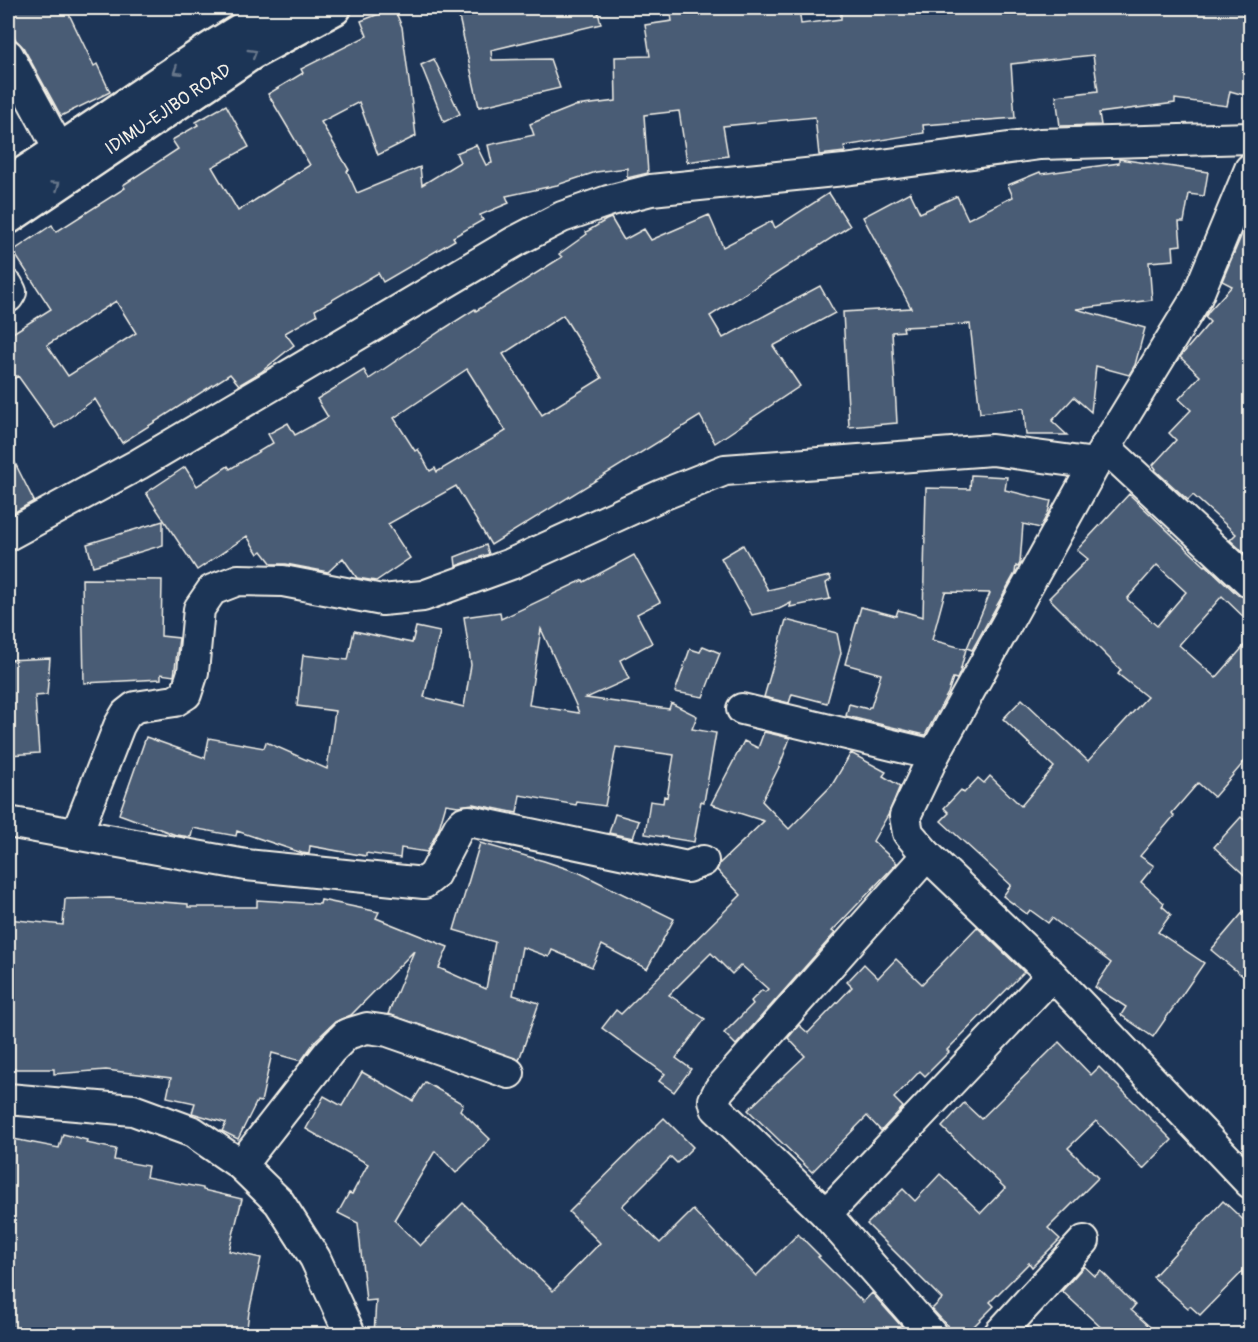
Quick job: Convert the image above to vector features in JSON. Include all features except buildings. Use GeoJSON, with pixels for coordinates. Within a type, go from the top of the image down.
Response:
{"type":"FeatureCollection","features":[{"type":"Feature","properties":{"kind":"main road","name":"IDIMU-EJIBO ROAD"},"geometry":{"type":"LineString","coordinates":[[8,184],[228,37],[280,8]]}},
{"type":"Feature","properties":{"kind":"main road","name":"IDIMU-EJIBO ROAD"},"geometry":{"type":"LineString","coordinates":[[8,217],[251,53],[333,8]]}},
{"type":"Feature","properties":{"kind":"street"},"geometry":{"type":"LineString","coordinates":[[8,55],[60,151]]}},
{"type":"Feature","properties":{"kind":"street"},"geometry":{"type":"LineString","coordinates":[[8,535],[139,464],[516,241],[562,217],[608,201],[651,190],[834,172],[1040,144],[1251,138]]}},
{"type":"Feature","properties":{"kind":"street"},"geometry":{"type":"LineString","coordinates":[[1248,181],[1197,297],[1100,456],[934,755],[905,816],[908,833],[927,855],[1052,975],[1251,1183]]}},
{"type":"Feature","properties":{"kind":"street"},"geometry":{"type":"LineString","coordinates":[[8,286],[11,292],[8,297]]}},
{"type":"Feature","properties":{"kind":"street"},"geometry":{"type":"LineString","coordinates":[[78,833],[119,726],[126,714],[135,708],[175,701],[186,694],[193,672],[199,609],[212,590],[238,580],[283,581],[382,600],[423,596],[511,564],[662,495],[725,470],[992,450],[1100,456],[1251,582]]}},
{"type":"Feature","properties":{"kind":"street"},"geometry":{"type":"LineString","coordinates":[[742,709],[934,755]]}},
{"type":"Feature","properties":{"kind":"street"},"geometry":{"type":"LineString","coordinates":[[8,822],[246,865],[424,883],[434,875],[459,827],[469,821],[687,867],[703,861]]}},
{"type":"Feature","properties":{"kind":"street"},"geometry":{"type":"LineString","coordinates":[[927,855],[719,1090],[714,1100],[716,1108],[826,1214],[930,1334]]}},
{"type":"Feature","properties":{"kind":"street"},"geometry":{"type":"LineString","coordinates":[[826,1214],[1052,975]]}},
{"type":"Feature","properties":{"kind":"street"},"geometry":{"type":"LineString","coordinates":[[241,1165],[330,1051],[347,1034],[367,1028],[388,1031],[509,1073]]}},
{"type":"Feature","properties":{"kind":"street"},"geometry":{"type":"LineString","coordinates":[[8,1099],[133,1110],[193,1132],[241,1165],[279,1202],[315,1258],[350,1335]]}},
{"type":"Feature","properties":{"kind":"street"},"geometry":{"type":"LineString","coordinates":[[999,1335],[1084,1242]]}}]}
